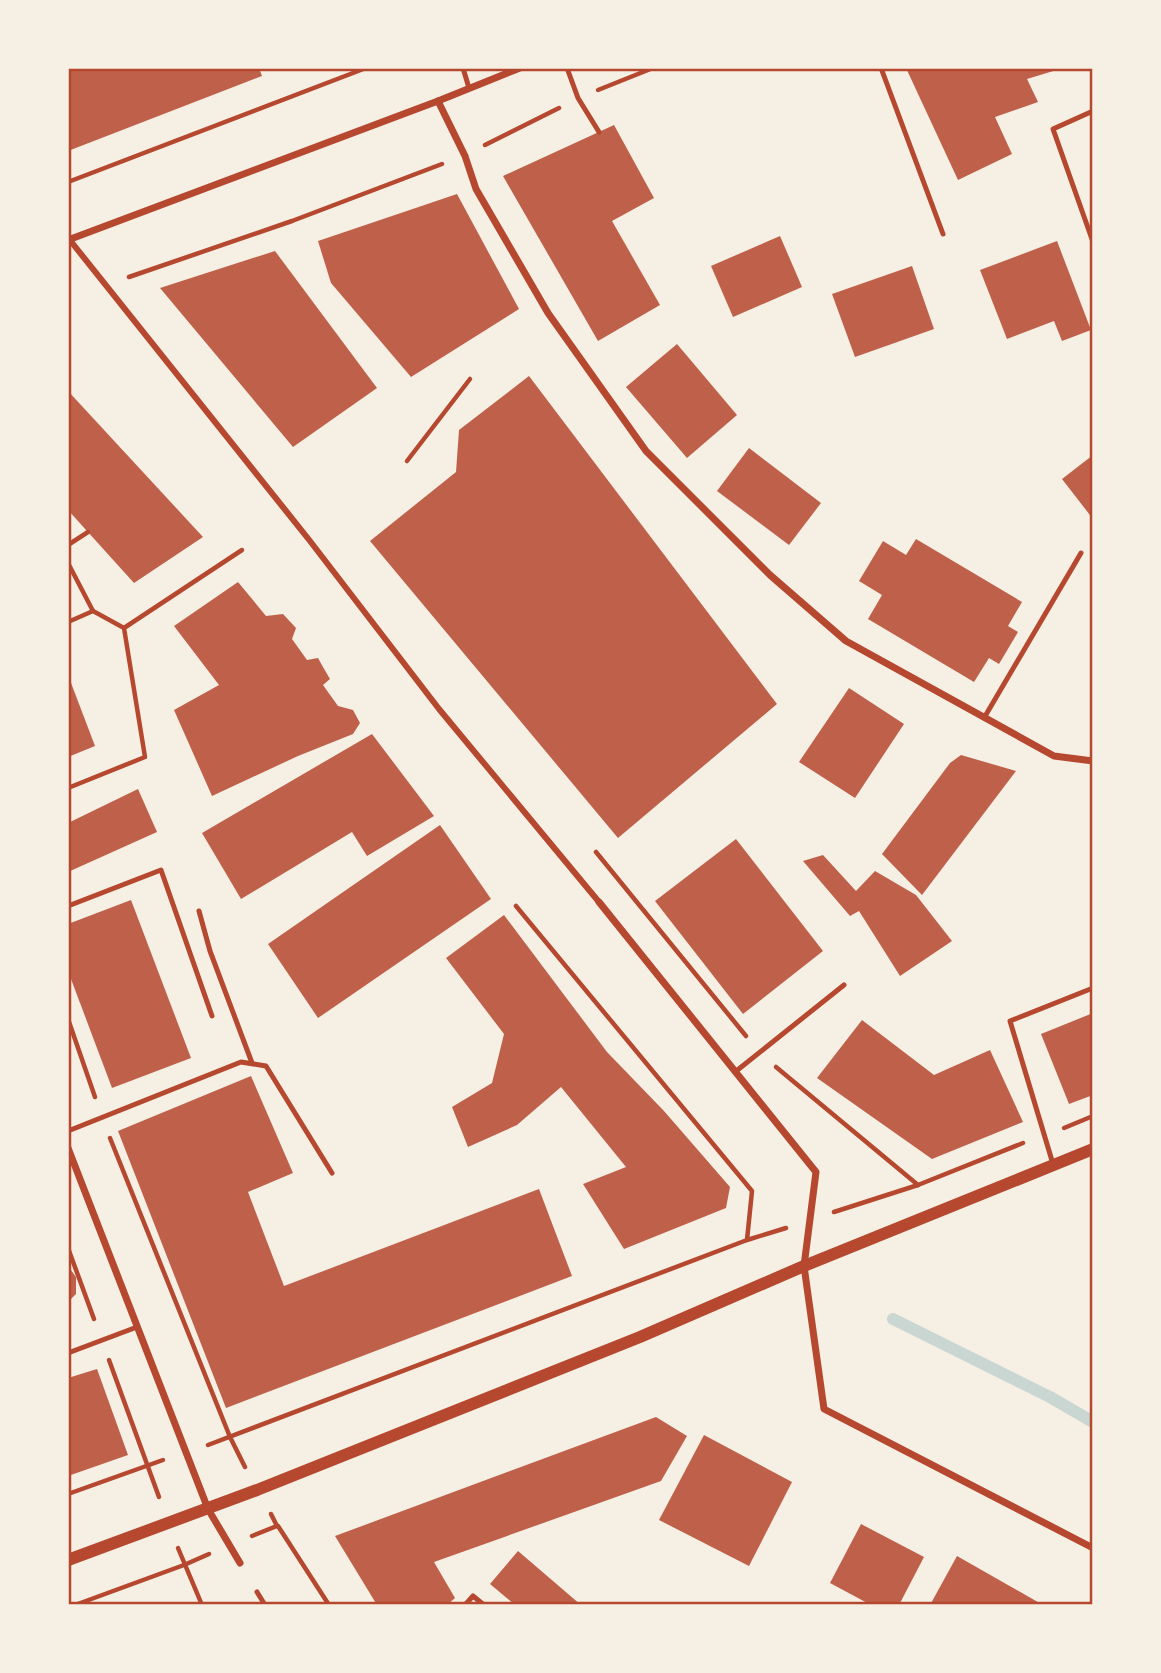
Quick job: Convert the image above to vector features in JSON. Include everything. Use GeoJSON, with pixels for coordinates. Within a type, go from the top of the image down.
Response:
{"type":"FeatureCollection","features":[{"type":"Feature","properties":{"kind":"street"},"geometry":{"type":"LineString","coordinates":[[520,68],[439,101],[69,239],[310,541],[439,709],[599,902],[816,1172],[804,1266],[824,1409],[1093,1548]]}},
{"type":"Feature","properties":{"kind":"street"},"geometry":{"type":"LineString","coordinates":[[439,101],[465,156],[476,189],[560,332],[646,451],[770,575],[846,641],[1054,756],[1093,761]]}},
{"type":"Feature","properties":{"kind":"street"},"geometry":{"type":"LineString","coordinates":[[68,1148],[208,1509],[240,1563]]}},
{"type":"Feature","properties":{"kind":"street"},"geometry":{"type":"LineString","coordinates":[[68,1560],[208,1509],[640,1338],[804,1266],[1093,1149]]}},
{"type":"Feature","properties":{"kind":"lane"},"geometry":{"type":"LineString","coordinates":[[463,68],[469,88]]}},
{"type":"Feature","properties":{"kind":"lane"},"geometry":{"type":"LineString","coordinates":[[567,68],[578,98],[598,132]]}},
{"type":"Feature","properties":{"kind":"lane"},"geometry":{"type":"LineString","coordinates":[[881,68],[943,234]]}},
{"type":"Feature","properties":{"kind":"lane"},"geometry":{"type":"LineString","coordinates":[[1093,111],[1052,130],[1093,242]]}},
{"type":"Feature","properties":{"kind":"lane"},"geometry":{"type":"LineString","coordinates":[[985,718],[1081,553]]}},
{"type":"Feature","properties":{"kind":"lane"},"geometry":{"type":"LineString","coordinates":[[68,906],[161,870],[212,1016]]}},
{"type":"Feature","properties":{"kind":"lane"},"geometry":{"type":"LineString","coordinates":[[199,911],[210,951],[251,1063]]}},
{"type":"Feature","properties":{"kind":"lane"},"geometry":{"type":"LineString","coordinates":[[735,1072],[845,985]]}},
{"type":"Feature","properties":{"kind":"lane"},"geometry":{"type":"LineString","coordinates":[[1053,1164],[1010,1021],[1093,988]]}},
{"type":"Feature","properties":{"kind":"lane"},"geometry":{"type":"LineString","coordinates":[[68,1131],[242,1062],[251,1063],[266,1066],[332,1173]]}},
{"type":"Feature","properties":{"kind":"lane"},"geometry":{"type":"LineString","coordinates":[[68,1353],[137,1328]]}},
{"type":"Feature","properties":{"kind":"lane"},"geometry":{"type":"LineString","coordinates":[[257,1592],[265,1605]]}},
{"type":"Feature","properties":{"kind":"lane"},"geometry":{"type":"LineString","coordinates":[[465,1605],[473,1596],[484,1605]]}},
{"type":"Feature","properties":{"kind":"path"},"geometry":{"type":"LineString","coordinates":[[68,182],[366,68]]}},
{"type":"Feature","properties":{"kind":"path"},"geometry":{"type":"LineString","coordinates":[[128,276],[292,221],[465,156],[578,98],[653,68]]}},
{"type":"Feature","properties":{"kind":"path"},"geometry":{"type":"LineString","coordinates":[[407,461],[470,379]]}},
{"type":"Feature","properties":{"kind":"path"},"geometry":{"type":"LineString","coordinates":[[68,545],[88,532]]}},
{"type":"Feature","properties":{"kind":"path"},"geometry":{"type":"LineString","coordinates":[[124,628],[242,550]]}},
{"type":"Feature","properties":{"kind":"path"},"geometry":{"type":"LineString","coordinates":[[68,563],[93,611],[124,628]]}},
{"type":"Feature","properties":{"kind":"path"},"geometry":{"type":"LineString","coordinates":[[68,622],[93,611]]}},
{"type":"Feature","properties":{"kind":"path"},"geometry":{"type":"LineString","coordinates":[[68,788],[145,757],[124,628]]}},
{"type":"Feature","properties":{"kind":"path"},"geometry":{"type":"LineString","coordinates":[[68,1018],[102,1118],[230,1437],[747,1240],[752,1191],[516,906]]}},
{"type":"Feature","properties":{"kind":"path"},"geometry":{"type":"LineString","coordinates":[[918,1185],[1093,1116]]}},
{"type":"Feature","properties":{"kind":"path"},"geometry":{"type":"LineString","coordinates":[[68,1494],[148,1465]]}},
{"type":"Feature","properties":{"kind":"path"},"geometry":{"type":"LineString","coordinates":[[277,1526],[329,1605]]}},
{"type":"Feature","properties":{"kind":"path"},"geometry":{"type":"LineString","coordinates":[[75,1605],[184,1565],[202,1605]]}},
{"type":"Feature","properties":{"kind":"building"},"geometry":{"type":"Polygon","coordinates":[[[68,68],[259,68],[262,76],[68,151],[68,68]]]}},
{"type":"Feature","properties":{"kind":"building"},"geometry":{"type":"Polygon","coordinates":[[[906,68],[1060,69],[1027,79],[1038,102],[995,117],[1012,154],[958,180],[906,68]]]}},
{"type":"Feature","properties":{"kind":"building"},"geometry":{"type":"Polygon","coordinates":[[[614,125],[654,198],[612,221],[660,305],[598,341],[503,176],[614,125]]]}},
{"type":"Feature","properties":{"kind":"building"},"geometry":{"type":"Polygon","coordinates":[[[457,194],[519,309],[411,377],[331,283],[318,241],[457,194]]]}},
{"type":"Feature","properties":{"kind":"building"},"geometry":{"type":"Polygon","coordinates":[[[780,236],[802,287],[733,317],[711,266],[780,236]]]}},
{"type":"Feature","properties":{"kind":"building"},"geometry":{"type":"Polygon","coordinates":[[[1057,241],[1091,330],[1062,341],[1054,321],[1007,339],[980,270],[1057,241]]]}},
{"type":"Feature","properties":{"kind":"building"},"geometry":{"type":"Polygon","coordinates":[[[275,251],[377,388],[293,447],[160,288],[275,251]]]}},
{"type":"Feature","properties":{"kind":"building"},"geometry":{"type":"Polygon","coordinates":[[[912,266],[934,329],[855,357],[832,294],[912,266]]]}},
{"type":"Feature","properties":{"kind":"building"},"geometry":{"type":"Polygon","coordinates":[[[677,344],[737,415],[687,458],[626,387],[677,344]]]}},
{"type":"Feature","properties":{"kind":"building"},"geometry":{"type":"Polygon","coordinates":[[[529,376],[777,704],[618,838],[370,541],[456,472],[459,430],[529,376]]]}},
{"type":"Feature","properties":{"kind":"building"},"geometry":{"type":"Polygon","coordinates":[[[68,391],[203,537],[134,583],[68,510],[68,391]]]}},
{"type":"Feature","properties":{"kind":"building"},"geometry":{"type":"Polygon","coordinates":[[[749,448],[821,503],[789,545],[717,491],[749,448]]]}},
{"type":"Feature","properties":{"kind":"building"},"geometry":{"type":"Polygon","coordinates":[[[1093,455],[1093,519],[1062,479],[1093,455]]]}},
{"type":"Feature","properties":{"kind":"building"},"geometry":{"type":"Polygon","coordinates":[[[916,539],[1022,602],[1008,626],[1018,632],[999,664],[989,658],[974,682],[868,619],[882,595],[859,581],[883,541],[906,555],[916,539]]]}},
{"type":"Feature","properties":{"kind":"building"},"geometry":{"type":"Polygon","coordinates":[[[238,582],[266,616],[283,614],[296,628],[292,639],[307,660],[318,658],[330,679],[323,685],[338,706],[353,710],[360,723],[353,734],[212,796],[174,710],[219,685],[174,626],[238,582]]]}},
{"type":"Feature","properties":{"kind":"building"},"geometry":{"type":"Polygon","coordinates":[[[68,675],[95,746],[68,757],[68,675]]]}},
{"type":"Feature","properties":{"kind":"building"},"geometry":{"type":"Polygon","coordinates":[[[849,688],[904,724],[855,798],[799,762],[849,688]]]}},
{"type":"Feature","properties":{"kind":"building"},"geometry":{"type":"Polygon","coordinates":[[[372,734],[434,816],[367,856],[352,832],[241,899],[202,833],[372,734]]]}},
{"type":"Feature","properties":{"kind":"building"},"geometry":{"type":"Polygon","coordinates":[[[961,755],[1016,771],[922,895],[882,854],[950,763],[961,755]]]}},
{"type":"Feature","properties":{"kind":"building"},"geometry":{"type":"Polygon","coordinates":[[[138,789],[157,832],[68,872],[68,823],[138,789]]]}},
{"type":"Feature","properties":{"kind":"building"},"geometry":{"type":"Polygon","coordinates":[[[440,825],[491,899],[318,1018],[268,944],[440,825]]]}},
{"type":"Feature","properties":{"kind":"building"},"geometry":{"type":"Polygon","coordinates":[[[736,839],[823,951],[743,1014],[655,901],[736,839]]]}},
{"type":"Feature","properties":{"kind":"building"},"geometry":{"type":"Polygon","coordinates":[[[823,855],[856,891],[875,871],[916,895],[952,941],[900,976],[859,911],[850,916],[803,861],[823,855]]]}},
{"type":"Feature","properties":{"kind":"building"},"geometry":{"type":"Polygon","coordinates":[[[131,900],[191,1058],[112,1088],[68,971],[68,924],[131,900]]]}},
{"type":"Feature","properties":{"kind":"building"},"geometry":{"type":"Polygon","coordinates":[[[504,915],[607,1052],[664,1111],[730,1187],[726,1208],[624,1249],[583,1184],[626,1167],[561,1087],[517,1125],[468,1147],[452,1107],[492,1083],[504,1034],[446,958],[504,915]]]}},
{"type":"Feature","properties":{"kind":"building"},"geometry":{"type":"Polygon","coordinates":[[[1093,1013],[1093,1095],[1069,1104],[1041,1034],[1093,1013]]]}},
{"type":"Feature","properties":{"kind":"building"},"geometry":{"type":"Polygon","coordinates":[[[862,1020],[934,1075],[990,1050],[1023,1122],[932,1159],[817,1078],[862,1020]]]}},
{"type":"Feature","properties":{"kind":"building"},"geometry":{"type":"Polygon","coordinates":[[[251,1076],[293,1173],[248,1192],[284,1286],[539,1189],[572,1276],[226,1408],[118,1131],[251,1076]]]}},
{"type":"Feature","properties":{"kind":"building"},"geometry":{"type":"Polygon","coordinates":[[[68,1266],[76,1277],[76,1294],[68,1302],[68,1266]]]}},
{"type":"Feature","properties":{"kind":"building"},"geometry":{"type":"Polygon","coordinates":[[[97,1369],[128,1455],[68,1476],[68,1378],[97,1369]]]}},
{"type":"Feature","properties":{"kind":"building"},"geometry":{"type":"Polygon","coordinates":[[[656,1417],[687,1436],[661,1481],[434,1562],[455,1598],[447,1605],[377,1605],[335,1536],[656,1417]]]}},
{"type":"Feature","properties":{"kind":"building"},"geometry":{"type":"Polygon","coordinates":[[[704,1435],[792,1482],[749,1566],[659,1520],[704,1435]]]}},
{"type":"Feature","properties":{"kind":"building"},"geometry":{"type":"Polygon","coordinates":[[[861,1524],[924,1557],[899,1605],[871,1605],[830,1583],[861,1524]]]}},
{"type":"Feature","properties":{"kind":"building"},"geometry":{"type":"Polygon","coordinates":[[[518,1551],[581,1605],[515,1605],[490,1584],[518,1551]]]}},
{"type":"Feature","properties":{"kind":"building"},"geometry":{"type":"Polygon","coordinates":[[[957,1556],[1043,1605],[930,1605],[957,1556]]]}},
{"type":"Feature","properties":{"kind":"waterway"},"geometry":{"type":"LineString","coordinates":[[893,1319],[1050,1397],[1093,1422]]}}]}
